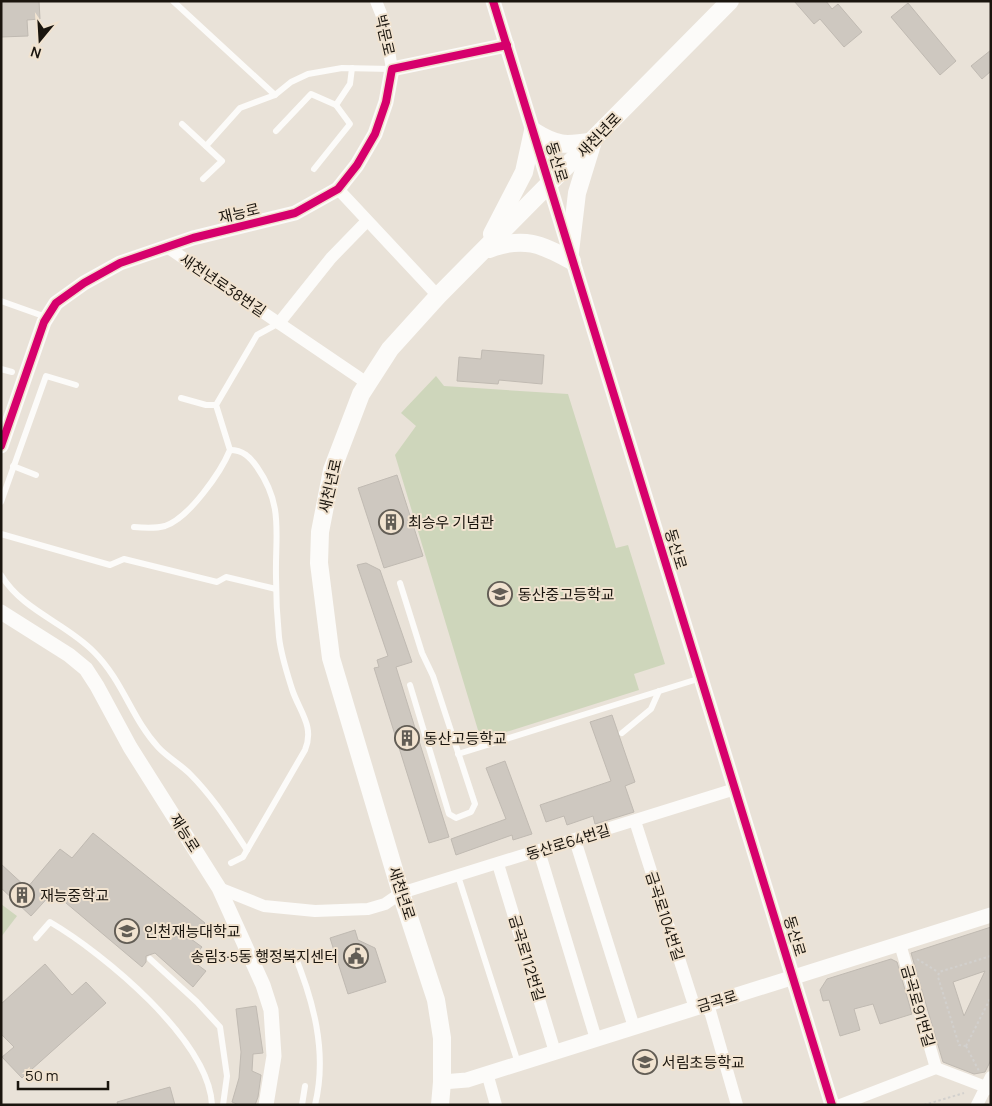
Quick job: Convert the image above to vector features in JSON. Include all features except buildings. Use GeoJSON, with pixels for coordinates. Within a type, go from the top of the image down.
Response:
{"type":"FeatureCollection","features":[{"type":"Feature","properties":{"kind":"main road","name":"새천년로"},"geometry":{"type":"LineString","coordinates":[[440,1105],[442,1038],[436,1000],[401,893],[331,658],[320,586],[320,532],[327,489],[342,440],[367,383],[390,349],[438,296],[549,186],[730,1]]}},
{"type":"Feature","properties":{"kind":"main road"},"geometry":{"type":"LineString","coordinates":[[533,131],[552,142],[567,146],[593,141],[577,193],[571,256],[531,243],[508,242],[484,250],[524,172],[533,131]]}},
{"type":"Feature","properties":{"kind":"street","name":"박문로"},"geometry":{"type":"LineString","coordinates":[[376,1],[384,21],[392,69]]}},
{"type":"Feature","properties":{"kind":"street","name":"동산로"},"geometry":{"type":"LineString","coordinates":[[493,1],[832,1105]]}},
{"type":"Feature","properties":{"kind":"street"},"geometry":{"type":"LineString","coordinates":[[392,69],[507,45]]}},
{"type":"Feature","properties":{"kind":"street","name":"재능로"},"geometry":{"type":"LineString","coordinates":[[1,446],[46,317],[56,303],[95,276],[120,263],[193,238],[295,214],[338,189],[357,165],[375,134],[386,102],[392,69]]}},
{"type":"Feature","properties":{"kind":"street"},"geometry":{"type":"LineString","coordinates":[[338,189],[438,296]]}},
{"type":"Feature","properties":{"kind":"street","name":"새천년로38번길"},"geometry":{"type":"LineString","coordinates":[[279,323],[332,258],[366,221]]}},
{"type":"Feature","properties":{"kind":"street","name":"새천년로38번길"},"geometry":{"type":"LineString","coordinates":[[167,247],[367,383]]}},
{"type":"Feature","properties":{"kind":"street","name":"재능로"},"geometry":{"type":"LineString","coordinates":[[1,612],[68,655],[86,669],[130,747],[219,888],[262,985],[271,1010],[274,1056],[266,1105]]}},
{"type":"Feature","properties":{"kind":"street","name":"동산로64번길"},"geometry":{"type":"LineString","coordinates":[[219,888],[264,906],[315,911],[368,909],[385,904],[401,893],[735,789]]}},
{"type":"Feature","properties":{"kind":"street","name":"금곡로104번길"},"geometry":{"type":"LineString","coordinates":[[635,821],[693,1002],[701,1005]]}},
{"type":"Feature","properties":{"kind":"street"},"geometry":{"type":"LineString","coordinates":[[575,840],[634,1027]]}},
{"type":"Feature","properties":{"kind":"street"},"geometry":{"type":"LineString","coordinates":[[539,851],[596,1039]]}},
{"type":"Feature","properties":{"kind":"street","name":"금곡로112번길"},"geometry":{"type":"LineString","coordinates":[[498,864],[555,1052]]}},
{"type":"Feature","properties":{"kind":"street","name":"금곡로"},"geometry":{"type":"LineString","coordinates":[[442,1082],[467,1080],[792,976],[991,915]]}},
{"type":"Feature","properties":{"kind":"street","name":"금곡로91번길"},"geometry":{"type":"LineString","coordinates":[[900,944],[936,1068]]}},
{"type":"Feature","properties":{"kind":"street"},"geometry":{"type":"LineString","coordinates":[[701,1005],[710,1011],[737,1105]]}},
{"type":"Feature","properties":{"kind":"street"},"geometry":{"type":"LineString","coordinates":[[840,1105],[936,1068],[989,1084],[977,1105]]}},
{"type":"Feature","properties":{"kind":"street"},"geometry":{"type":"LineString","coordinates":[[487,1073],[496,1105]]}},
{"type":"Feature","properties":{"kind":"lane"},"geometry":{"type":"LineString","coordinates":[[173,1],[275,95]]}},
{"type":"Feature","properties":{"kind":"lane"},"geometry":{"type":"LineString","coordinates":[[336,105],[350,84],[352,68]]}},
{"type":"Feature","properties":{"kind":"lane"},"geometry":{"type":"LineString","coordinates":[[206,146],[240,108],[275,95],[291,82],[308,74],[352,68],[392,69]]}},
{"type":"Feature","properties":{"kind":"lane"},"geometry":{"type":"LineString","coordinates":[[276,131],[311,94],[336,105],[350,124],[314,169]]}},
{"type":"Feature","properties":{"kind":"lane"},"geometry":{"type":"LineString","coordinates":[[182,124],[222,161],[203,179]]}},
{"type":"Feature","properties":{"kind":"lane"},"geometry":{"type":"LineString","coordinates":[[1,301],[46,317]]}},
{"type":"Feature","properties":{"kind":"lane"},"geometry":{"type":"LineString","coordinates":[[134,527],[149,529],[166,526],[179,519],[220,471],[230,450],[216,405],[258,336],[279,323]]}},
{"type":"Feature","properties":{"kind":"lane"},"geometry":{"type":"LineString","coordinates":[[1,369],[12,372]]}},
{"type":"Feature","properties":{"kind":"lane"},"geometry":{"type":"LineString","coordinates":[[1,502],[46,376],[76,385]]}},
{"type":"Feature","properties":{"kind":"lane"},"geometry":{"type":"LineString","coordinates":[[181,398],[206,405],[216,405]]}},
{"type":"Feature","properties":{"kind":"lane"},"geometry":{"type":"LineString","coordinates":[[230,450],[243,452],[252,460],[272,492],[277,520],[276,589],[280,640],[309,735],[305,750],[243,857],[231,863]]}},
{"type":"Feature","properties":{"kind":"lane"},"geometry":{"type":"LineString","coordinates":[[13,466],[36,475]]}},
{"type":"Feature","properties":{"kind":"lane"},"geometry":{"type":"LineString","coordinates":[[1,534],[110,565],[124,559],[217,582],[226,577],[276,589]]}},
{"type":"Feature","properties":{"kind":"lane"},"geometry":{"type":"LineString","coordinates":[[1,575],[9,588],[34,610],[62,626],[93,650],[107,666],[158,748],[188,772],[216,801],[247,850]]}},
{"type":"Feature","properties":{"kind":"lane"},"geometry":{"type":"LineString","coordinates":[[400,583],[422,653],[434,676],[475,804],[471,812],[456,818],[450,814],[410,685]]}},
{"type":"Feature","properties":{"kind":"lane"},"geometry":{"type":"LineString","coordinates":[[458,754],[701,678]]}},
{"type":"Feature","properties":{"kind":"lane"},"geometry":{"type":"LineString","coordinates":[[622,733],[651,709],[659,691]]}},
{"type":"Feature","properties":{"kind":"lane"},"geometry":{"type":"LineString","coordinates":[[458,876],[518,1064]]}},
{"type":"Feature","properties":{"kind":"lane"},"geometry":{"type":"LineString","coordinates":[[36,938],[50,922],[82,942],[132,985],[176,1030],[195,1057],[211,1092],[212,1105]]}},
{"type":"Feature","properties":{"kind":"lane"},"geometry":{"type":"LineString","coordinates":[[292,951],[314,1007],[320,1066],[315,1105]]}},
{"type":"Feature","properties":{"kind":"lane"},"geometry":{"type":"LineString","coordinates":[[150,959],[220,1026],[227,1076],[223,1105]]}},
{"type":"Feature","properties":{"kind":"lane"},"geometry":{"type":"LineString","coordinates":[[302,1105],[305,1086]]}},
{"type":"Feature","properties":{"kind":"path"},"geometry":{"type":"LineString","coordinates":[[966,1046],[959,1045],[938,977],[939,972],[991,956]]}},
{"type":"Feature","properties":{"kind":"path"},"geometry":{"type":"LineString","coordinates":[[966,1046],[991,997]]}},
{"type":"Feature","properties":{"kind":"path"},"geometry":{"type":"LineString","coordinates":[[924,1105],[989,1084],[966,1046]]}},
{"type":"Feature","properties":{"kind":"green space"},"geometry":{"type":"Polygon","coordinates":[[[436,376],[444,386],[568,394],[616,548],[628,545],[665,664],[634,674],[639,690],[481,740],[395,455],[416,426],[401,413],[436,376]]]}},
{"type":"Feature","properties":{"kind":"green space"},"geometry":{"type":"Polygon","coordinates":[[[1,904],[17,916],[1,937],[1,904]]]}},
{"type":"Feature","properties":{"kind":"cycle path"},"geometry":{"type":"LineString","coordinates":[[493,1],[832,1105]]}},
{"type":"Feature","properties":{"kind":"cycle path"},"geometry":{"type":"LineString","coordinates":[[1,446],[44,322],[56,303],[84,283],[120,263],[193,238],[295,213],[338,189],[357,165],[375,134],[386,102],[392,69],[507,45]]}},
{"type":"Feature","properties":{"kind":"place","name":"최승우 기념관"},"geometry":{"type":"Point","coordinates":[391,522]}},
{"type":"Feature","properties":{"kind":"place","name":"동산중고등학교"},"geometry":{"type":"Point","coordinates":[500,594]}},
{"type":"Feature","properties":{"kind":"place","name":"동산고등학교"},"geometry":{"type":"Point","coordinates":[407,738]}},
{"type":"Feature","properties":{"kind":"place","name":"재능중학교"},"geometry":{"type":"Point","coordinates":[22,895]}},
{"type":"Feature","properties":{"kind":"place","name":"인천재능대학교"},"geometry":{"type":"Point","coordinates":[127,931]}},
{"type":"Feature","properties":{"kind":"place","name":"송림3·5동 행정복지센터"},"geometry":{"type":"Point","coordinates":[356,956]}},
{"type":"Feature","properties":{"kind":"place","name":"서림초등학교"},"geometry":{"type":"Point","coordinates":[645,1062]}}]}
